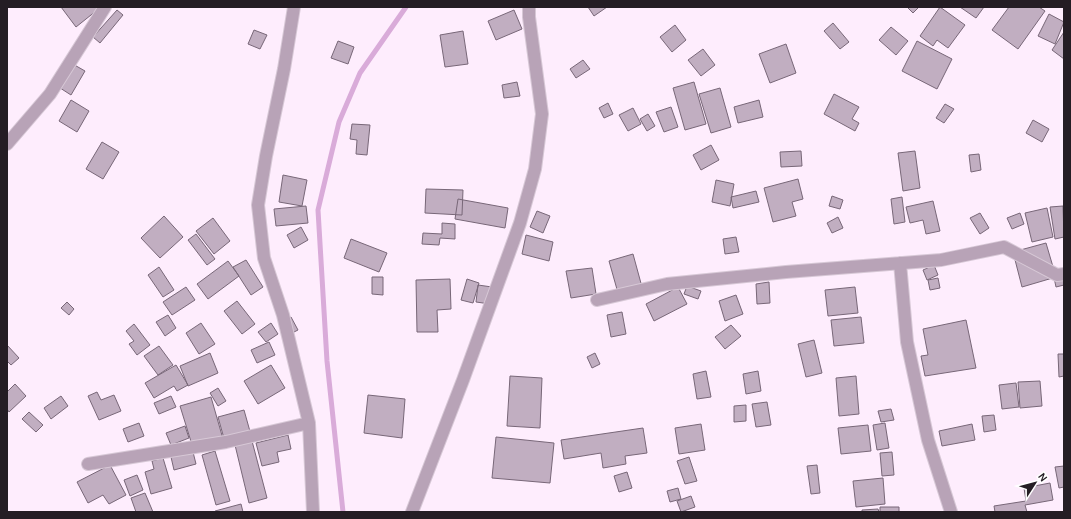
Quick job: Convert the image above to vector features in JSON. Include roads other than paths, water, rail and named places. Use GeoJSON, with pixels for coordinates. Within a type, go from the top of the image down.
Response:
{"type":"FeatureCollection","features":[{"type":"Feature","properties":{"kind":"street"},"geometry":{"type":"LineString","coordinates":[[7,144],[50,94],[105,7]]}},
{"type":"Feature","properties":{"kind":"street"},"geometry":{"type":"LineString","coordinates":[[294,7],[284,69],[266,156],[258,205],[264,258],[284,315],[309,423],[313,512]]}},
{"type":"Feature","properties":{"kind":"street"},"geometry":{"type":"LineString","coordinates":[[412,512],[466,372],[520,223],[535,169],[542,114],[529,17],[529,7]]}},
{"type":"Feature","properties":{"kind":"street"},"geometry":{"type":"LineString","coordinates":[[597,300],[667,284],[786,272],[941,260],[1004,247],[1057,275],[1064,274]]}},
{"type":"Feature","properties":{"kind":"street"},"geometry":{"type":"LineString","coordinates":[[900,263],[907,342],[928,440],[951,512]]}},
{"type":"Feature","properties":{"kind":"street"},"geometry":{"type":"LineString","coordinates":[[88,464],[226,442],[309,423]]}},
{"type":"Feature","properties":{"kind":"waterway"},"geometry":{"type":"LineString","coordinates":[[343,512],[327,361],[318,210],[339,122],[360,73],[406,7]]}}]}
